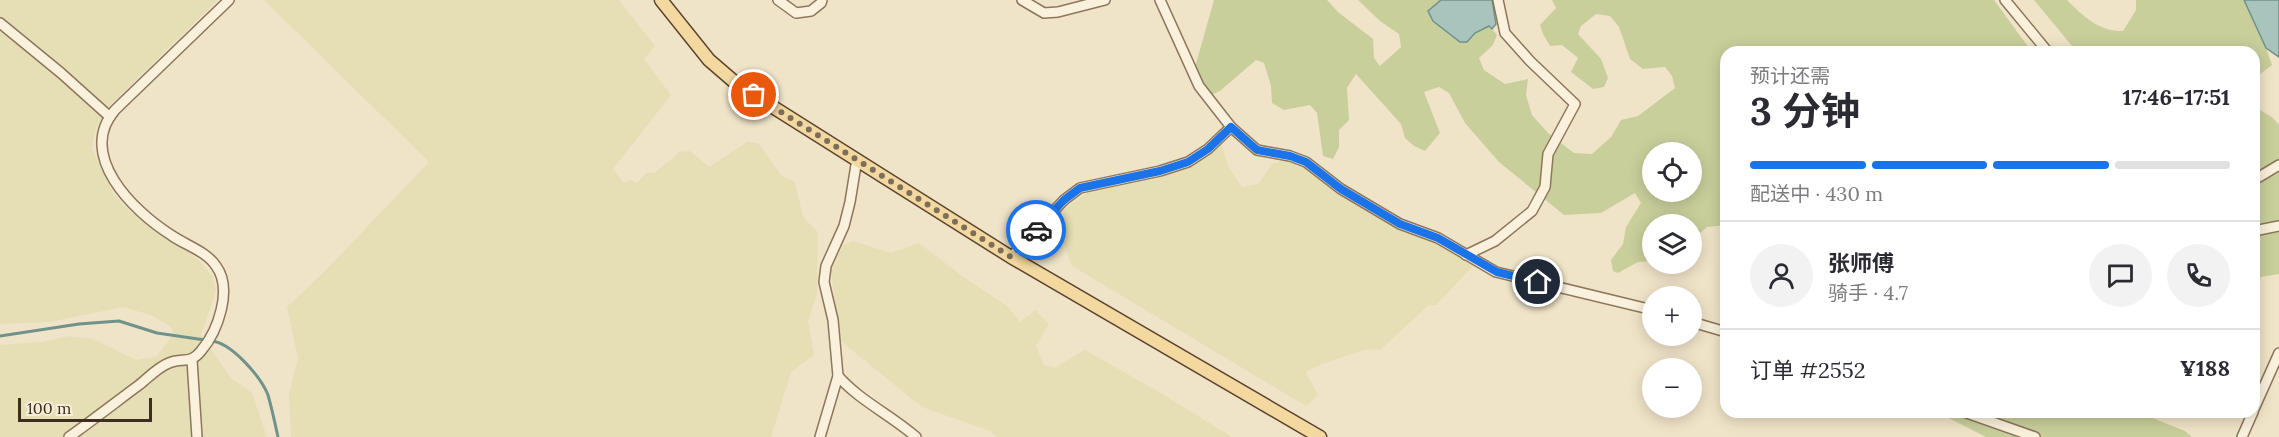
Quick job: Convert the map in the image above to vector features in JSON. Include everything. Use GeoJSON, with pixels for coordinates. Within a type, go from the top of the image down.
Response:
{"type":"FeatureCollection","features":[{"type":"Feature","properties":{"kind":"main road"},"geometry":{"type":"LineString","coordinates":[[661,0],[694,43],[731,80],[1011,257],[1320,437]]}},
{"type":"Feature","properties":{"kind":"street"},"geometry":{"type":"LineString","coordinates":[[69,437],[166,364],[192,360],[204,347],[219,317],[224,288],[215,263],[164,231],[127,196],[108,170],[102,153],[101,140],[110,117],[229,0]]}},
{"type":"Feature","properties":{"kind":"street"},"geometry":{"type":"LineString","coordinates":[[778,0],[796,13],[811,11],[822,0]]}},
{"type":"Feature","properties":{"kind":"street"},"geometry":{"type":"LineString","coordinates":[[1022,0],[1044,13],[1058,12],[1105,0]]}},
{"type":"Feature","properties":{"kind":"street"},"geometry":{"type":"LineString","coordinates":[[1160,0],[1199,86],[1231,127],[1257,150],[1290,156],[1306,162],[1341,189],[1400,224],[1438,238],[1497,272],[1642,307]]}},
{"type":"Feature","properties":{"kind":"street"},"geometry":{"type":"LineString","coordinates":[[1466,255],[1495,241],[1532,211],[1545,188],[1548,154],[1575,104],[1530,61],[1505,33],[1498,0]]}},
{"type":"Feature","properties":{"kind":"street"},"geometry":{"type":"LineString","coordinates":[[2005,0],[2043,46]]}},
{"type":"Feature","properties":{"kind":"street"},"geometry":{"type":"LineString","coordinates":[[0,23],[110,117]]}},
{"type":"Feature","properties":{"kind":"street"},"geometry":{"type":"LineString","coordinates":[[1011,257],[1064,200],[1080,188],[1160,171],[1188,162],[1208,149],[1231,127]]}},
{"type":"Feature","properties":{"kind":"street"},"geometry":{"type":"LineString","coordinates":[[820,437],[838,376],[833,320],[824,282],[826,266],[844,226],[856,159]]}},
{"type":"Feature","properties":{"kind":"street"},"geometry":{"type":"LineString","coordinates":[[2260,176],[2279,165]]}},
{"type":"Feature","properties":{"kind":"street"},"geometry":{"type":"LineString","coordinates":[[2260,230],[2279,226]]}},
{"type":"Feature","properties":{"kind":"street"},"geometry":{"type":"LineString","coordinates":[[1702,325],[1720,330]]}},
{"type":"Feature","properties":{"kind":"street"},"geometry":{"type":"LineString","coordinates":[[2260,397],[2279,353]]}},
{"type":"Feature","properties":{"kind":"street"},"geometry":{"type":"LineString","coordinates":[[192,360],[197,437]]}},
{"type":"Feature","properties":{"kind":"street"},"geometry":{"type":"LineString","coordinates":[[838,376],[849,389],[896,419],[916,437]]}},
{"type":"Feature","properties":{"kind":"street"},"geometry":{"type":"LineString","coordinates":[[1980,418],[2035,437]]}},
{"type":"Feature","properties":{"kind":"street"},"geometry":{"type":"LineString","coordinates":[[2242,437],[2251,418]]}},
{"type":"Feature","properties":{"kind":"shaded area"},"geometry":{"type":"Polygon","coordinates":[[[0,0],[218,0],[106,109],[95,131],[92,149],[114,195],[131,212],[200,261],[213,277],[216,291],[201,335],[231,378],[252,393],[267,437],[0,437],[0,345],[42,342],[69,336],[93,339],[136,360],[156,357],[174,334],[170,326],[151,315],[123,307],[50,322],[0,324],[0,0]]]}},
{"type":"Feature","properties":{"kind":"shaded area"},"geometry":{"type":"Polygon","coordinates":[[[264,0],[619,0],[655,46],[644,59],[671,95],[613,169],[624,183],[630,180],[637,183],[646,173],[654,173],[680,152],[690,151],[709,167],[747,142],[758,143],[782,176],[795,182],[803,217],[818,232],[817,294],[808,321],[814,355],[791,372],[771,437],[291,437],[289,394],[298,358],[287,307],[325,271],[429,162],[264,0]]]}},
{"type":"Feature","properties":{"kind":"shaded area"},"geometry":{"type":"Polygon","coordinates":[[[1222,145],[1228,166],[1242,187],[1258,184],[1272,164],[1286,160],[1306,165],[1346,198],[1436,239],[1474,265],[1436,305],[1429,305],[1381,349],[1364,350],[1322,364],[1306,372],[1318,395],[1306,406],[1072,266],[1059,230],[1063,214],[1068,206],[1091,190],[1176,171],[1196,163],[1222,145]]]}},
{"type":"Feature","properties":{"kind":"shaded area"},"geometry":{"type":"Polygon","coordinates":[[[853,241],[891,253],[919,243],[962,276],[1007,306],[1020,322],[1035,310],[1049,324],[1036,346],[1044,365],[1054,368],[1085,350],[1232,437],[996,437],[990,431],[922,407],[837,338],[838,325],[831,271],[843,245],[853,241]]]}},
{"type":"Feature","properties":{"kind":"green space"},"geometry":{"type":"Polygon","coordinates":[[[1214,0],[1327,0],[1338,12],[1373,39],[1374,58],[1380,66],[1401,47],[1399,34],[1380,21],[1358,0],[1441,0],[1428,11],[1467,42],[1475,33],[1489,26],[1497,35],[1493,45],[1479,58],[1484,70],[1505,84],[1528,79],[1526,95],[1532,115],[1548,133],[1574,153],[1592,154],[1611,137],[1621,120],[1638,116],[1675,88],[1672,76],[1665,67],[1643,69],[1630,59],[1619,27],[1610,16],[1596,14],[1581,26],[1578,34],[1601,59],[1608,78],[1604,87],[1593,89],[1571,72],[1578,58],[1562,45],[1550,46],[1543,34],[1540,25],[1556,8],[1552,0],[1994,0],[2028,46],[1720,46],[1720,226],[1707,227],[1702,231],[1702,214],[1642,214],[1642,262],[1618,273],[1613,271],[1611,260],[1623,244],[1626,227],[1641,203],[1635,193],[1601,213],[1564,215],[1499,162],[1465,123],[1449,93],[1439,87],[1424,92],[1440,133],[1425,151],[1414,146],[1405,138],[1401,124],[1356,74],[1347,88],[1349,120],[1339,130],[1339,147],[1333,159],[1323,156],[1317,113],[1310,105],[1284,110],[1272,103],[1271,86],[1264,63],[1256,60],[1220,91],[1202,99],[1192,78],[1214,0]]]}},
{"type":"Feature","properties":{"kind":"green space"},"geometry":{"type":"Polygon","coordinates":[[[2034,0],[2067,0],[2085,17],[2099,26],[2114,31],[2123,31],[2136,10],[2136,0],[2244,0],[2272,65],[2260,74],[2260,46],[2072,46],[2034,0]]]}},
{"type":"Feature","properties":{"kind":"green space"},"geometry":{"type":"Polygon","coordinates":[[[2260,110],[2272,117],[2279,125],[2279,274],[2260,277],[2260,110]]]}},
{"type":"Feature","properties":{"kind":"green space"},"geometry":{"type":"Polygon","coordinates":[[[1949,418],[2152,418],[2185,431],[2192,437],[1986,437],[1949,418]]]}},
{"type":"Feature","properties":{"kind":"water"},"geometry":{"type":"Polygon","coordinates":[[[1441,0],[1492,0],[1496,24],[1492,29],[1489,26],[1475,33],[1467,42],[1460,42],[1433,21],[1428,11],[1441,0]]]}},
{"type":"Feature","properties":{"kind":"water"},"geometry":{"type":"Polygon","coordinates":[[[2244,0],[2279,0],[2279,57],[2266,48],[2244,0]]]}},
{"type":"Feature","properties":{"kind":"waterway"},"geometry":{"type":"LineString","coordinates":[[0,336],[79,324],[119,321],[157,333],[205,340]]}},
{"type":"Feature","properties":{"kind":"waterway"},"geometry":{"type":"LineString","coordinates":[[211,341],[227,347],[236,354],[259,379],[268,395],[278,437]]}},
{"type":"Feature","properties":{"kind":"way so far"},"geometry":{"type":"LineString","coordinates":[[754,95],[1011,257],[1036,230]]}},
{"type":"Feature","properties":{"kind":"route"},"geometry":{"type":"LineString","coordinates":[[1036,230],[1064,200],[1080,188],[1160,171],[1188,162],[1208,149],[1231,127],[1257,150],[1290,156],[1306,162],[1341,189],[1400,224],[1438,238],[1497,272],[1538,282]]}}]}
